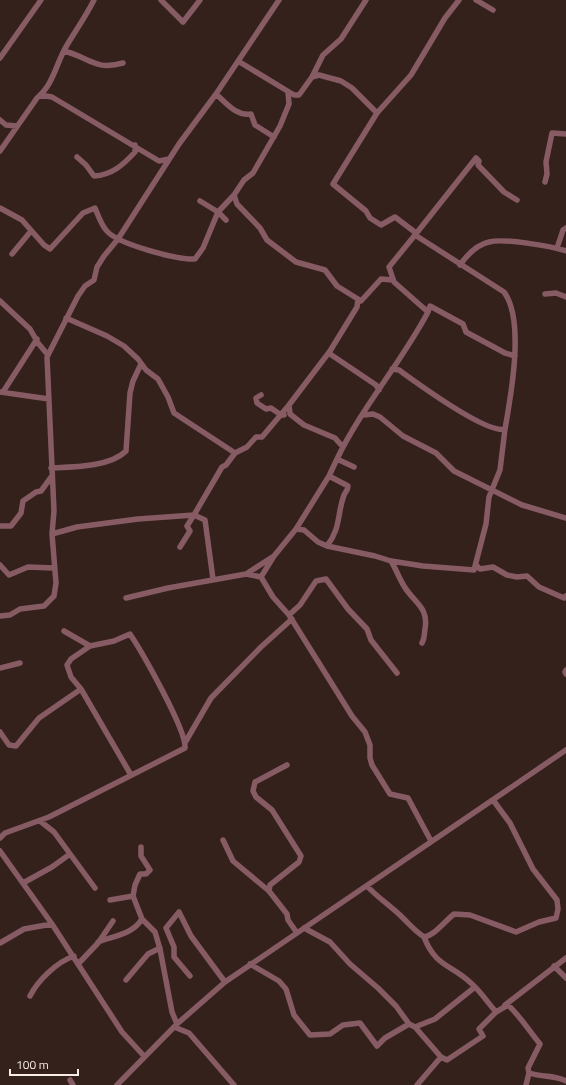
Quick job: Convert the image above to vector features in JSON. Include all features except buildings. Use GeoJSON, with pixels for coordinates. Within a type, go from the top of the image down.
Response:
{"type":"FeatureCollection","features":[{"type":"Feature","properties":{"kind":"street"},"geometry":{"type":"LineString","coordinates":[[0,58],[2,50],[40,0]]}},
{"type":"Feature","properties":{"kind":"street"},"geometry":{"type":"LineString","coordinates":[[0,151],[52,80],[64,51],[94,0]]}},
{"type":"Feature","properties":{"kind":"street"},"geometry":{"type":"LineString","coordinates":[[161,0],[183,22],[200,0]]}},
{"type":"Feature","properties":{"kind":"street"},"geometry":{"type":"LineString","coordinates":[[0,616],[10,614],[20,609],[44,606],[54,596],[56,583],[52,534],[54,511],[47,357],[66,318],[85,286],[94,280],[97,267],[118,239],[169,158],[216,94],[280,0]]}},
{"type":"Feature","properties":{"kind":"street"},"geometry":{"type":"LineString","coordinates":[[238,61],[288,92],[294,95],[299,95],[312,77],[323,55],[341,39],[366,0]]}},
{"type":"Feature","properties":{"kind":"street"},"geometry":{"type":"LineString","coordinates":[[296,529],[304,530],[318,542],[327,546],[375,556],[391,561],[423,566],[467,570],[474,570],[476,565],[486,524],[489,497],[500,470],[505,429],[516,365],[513,319],[509,299],[504,292],[460,265],[415,234],[395,217],[381,225],[370,218],[366,211],[333,184],[377,112],[411,75],[445,18],[459,0]]}},
{"type":"Feature","properties":{"kind":"street"},"geometry":{"type":"LineString","coordinates":[[476,0],[493,10]]}},
{"type":"Feature","properties":{"kind":"street"},"geometry":{"type":"LineString","coordinates":[[64,51],[75,54],[99,66],[123,63]]}},
{"type":"Feature","properties":{"kind":"street"},"geometry":{"type":"LineString","coordinates":[[312,77],[319,75],[341,81],[352,88],[377,112]]}},
{"type":"Feature","properties":{"kind":"street"},"geometry":{"type":"LineString","coordinates":[[0,208],[22,220],[44,245],[50,249],[84,213],[95,208],[106,230],[118,239],[162,254],[186,260],[195,259],[203,248],[218,212],[244,180],[253,173],[274,138],[289,104],[288,92]]}},
{"type":"Feature","properties":{"kind":"street"},"geometry":{"type":"LineString","coordinates":[[216,94],[239,114],[247,116],[251,114],[255,125],[274,138]]}},
{"type":"Feature","properties":{"kind":"street"},"geometry":{"type":"LineString","coordinates":[[40,95],[52,97],[136,145],[159,161],[169,158]]}},
{"type":"Feature","properties":{"kind":"street"},"geometry":{"type":"LineString","coordinates":[[0,120],[6,125],[17,126]]}},
{"type":"Feature","properties":{"kind":"street"},"geometry":{"type":"LineString","coordinates":[[545,182],[547,174],[546,162],[552,133],[566,134]]}},
{"type":"Feature","properties":{"kind":"street"},"geometry":{"type":"LineString","coordinates":[[78,157],[94,176],[101,176],[122,166],[135,152],[136,145]]}},
{"type":"Feature","properties":{"kind":"street"},"geometry":{"type":"LineString","coordinates":[[428,312],[393,280],[390,267],[415,234],[476,158],[478,165],[504,192],[517,200]]}},
{"type":"Feature","properties":{"kind":"street"},"geometry":{"type":"LineString","coordinates":[[234,194],[237,204],[260,228],[267,240],[296,262],[325,270],[337,286],[361,301],[381,279],[393,280]]}},
{"type":"Feature","properties":{"kind":"street"},"geometry":{"type":"LineString","coordinates":[[200,201],[218,212],[226,220]]}},
{"type":"Feature","properties":{"kind":"street"},"geometry":{"type":"LineString","coordinates":[[557,248],[563,230],[566,228]]}},
{"type":"Feature","properties":{"kind":"street"},"geometry":{"type":"LineString","coordinates":[[12,254],[31,230]]}},
{"type":"Feature","properties":{"kind":"street"},"geometry":{"type":"LineString","coordinates":[[460,265],[468,253],[489,242],[540,244],[566,251]]}},
{"type":"Feature","properties":{"kind":"street"},"geometry":{"type":"LineString","coordinates":[[545,294],[556,293],[566,297]]}},
{"type":"Feature","properties":{"kind":"street"},"geometry":{"type":"LineString","coordinates":[[180,547],[190,532],[187,526],[222,467],[226,465],[234,453],[247,447],[256,437],[262,437],[281,415],[330,351],[357,307],[358,299]]}},
{"type":"Feature","properties":{"kind":"street"},"geometry":{"type":"LineString","coordinates":[[0,301],[30,329],[48,355]]}},
{"type":"Feature","properties":{"kind":"street"},"geometry":{"type":"LineString","coordinates":[[261,577],[274,556],[296,529],[329,476],[343,448],[392,369],[405,353],[430,306],[463,324],[466,332],[504,353],[515,356]]}},
{"type":"Feature","properties":{"kind":"street"},"geometry":{"type":"LineString","coordinates":[[66,318],[118,343],[146,370],[158,379],[168,397],[174,413],[234,453]]}},
{"type":"Feature","properties":{"kind":"street"},"geometry":{"type":"LineString","coordinates":[[37,339],[2,392],[49,399]]}},
{"type":"Feature","properties":{"kind":"street"},"geometry":{"type":"LineString","coordinates":[[330,351],[330,354],[376,385],[379,390]]}},
{"type":"Feature","properties":{"kind":"street"},"geometry":{"type":"LineString","coordinates":[[51,468],[96,464],[119,457],[126,451],[130,393],[133,381],[141,364]]}},
{"type":"Feature","properties":{"kind":"street"},"geometry":{"type":"LineString","coordinates":[[392,369],[399,370],[484,425],[500,430],[505,429]]}},
{"type":"Feature","properties":{"kind":"street"},"geometry":{"type":"LineString","coordinates":[[38,397],[48,385]]}},
{"type":"Feature","properties":{"kind":"street"},"geometry":{"type":"LineString","coordinates":[[261,395],[256,398],[257,403],[266,409],[271,408],[281,415],[290,414],[304,425],[335,438],[343,448]]}},
{"type":"Feature","properties":{"kind":"street"},"geometry":{"type":"LineString","coordinates":[[289,405],[290,414]]}},
{"type":"Feature","properties":{"kind":"street"},"geometry":{"type":"LineString","coordinates":[[364,415],[373,414],[380,417],[403,436],[436,453],[454,471],[522,505],[566,518]]}},
{"type":"Feature","properties":{"kind":"street"},"geometry":{"type":"LineString","coordinates":[[337,459],[354,467]]}},
{"type":"Feature","properties":{"kind":"street"},"geometry":{"type":"LineString","coordinates":[[0,526],[11,526],[20,513],[23,501],[36,492],[41,491],[52,476]]}},
{"type":"Feature","properties":{"kind":"street"},"geometry":{"type":"LineString","coordinates":[[327,546],[339,525],[339,515],[344,494],[348,489],[348,486],[329,476]]}},
{"type":"Feature","properties":{"kind":"street"},"geometry":{"type":"LineString","coordinates":[[52,534],[77,527],[138,519],[194,515],[205,520],[213,579]]}},
{"type":"Feature","properties":{"kind":"street"},"geometry":{"type":"LineString","coordinates":[[246,574],[274,556]]}},
{"type":"Feature","properties":{"kind":"street"},"geometry":{"type":"LineString","coordinates":[[391,561],[399,573],[404,586],[425,612],[427,620],[425,638],[422,643]]}},
{"type":"Feature","properties":{"kind":"street"},"geometry":{"type":"LineString","coordinates":[[0,565],[9,575],[28,566],[54,568]]}},
{"type":"Feature","properties":{"kind":"street"},"geometry":{"type":"LineString","coordinates":[[476,565],[480,569],[492,567],[507,576],[526,576],[539,587],[564,598],[566,596]]}},
{"type":"Feature","properties":{"kind":"street"},"geometry":{"type":"LineString","coordinates":[[126,598],[213,579],[246,574],[261,577],[273,598],[291,617],[352,716],[365,732],[370,745],[370,758],[372,765],[383,784],[390,794],[408,798],[432,841]]}},
{"type":"Feature","properties":{"kind":"street"},"geometry":{"type":"LineString","coordinates":[[0,838],[5,834],[40,821],[131,775],[166,760],[185,748],[186,741],[211,698],[291,617],[316,581],[326,579],[348,609],[367,629],[371,640],[397,673]]}},
{"type":"Feature","properties":{"kind":"street"},"geometry":{"type":"LineString","coordinates":[[64,631],[90,646]]}},
{"type":"Feature","properties":{"kind":"street"},"geometry":{"type":"LineString","coordinates":[[131,775],[81,689],[71,677],[67,665],[71,659],[90,646],[114,641],[130,634],[149,667],[186,741]]}},
{"type":"Feature","properties":{"kind":"street"},"geometry":{"type":"LineString","coordinates":[[0,668],[20,663]]}},
{"type":"Feature","properties":{"kind":"street"},"geometry":{"type":"LineString","coordinates":[[0,732],[9,745],[16,746],[39,718],[81,689]]}},
{"type":"Feature","properties":{"kind":"street"},"geometry":{"type":"LineString","coordinates":[[117,1085],[175,1025],[225,982],[566,750]]}},
{"type":"Feature","properties":{"kind":"street"},"geometry":{"type":"LineString","coordinates":[[270,891],[270,885],[299,862],[301,856],[272,810],[256,798],[253,792],[255,782],[287,765]]}},
{"type":"Feature","properties":{"kind":"street"},"geometry":{"type":"LineString","coordinates":[[424,937],[431,936],[442,923],[454,914],[470,914],[516,932],[539,922],[556,918],[558,909],[557,900],[533,869],[510,823],[493,800]]}},
{"type":"Feature","properties":{"kind":"street"},"geometry":{"type":"LineString","coordinates":[[40,821],[54,832],[95,888]]}},
{"type":"Feature","properties":{"kind":"street"},"geometry":{"type":"LineString","coordinates":[[223,840],[233,861],[270,891],[287,914],[288,920],[297,933]]}},
{"type":"Feature","properties":{"kind":"street"},"geometry":{"type":"LineString","coordinates":[[141,847],[141,856],[150,870],[146,874],[140,874],[135,885],[133,896],[142,919],[155,932],[160,948],[175,1025],[189,1033],[234,1085]]}},
{"type":"Feature","properties":{"kind":"street"},"geometry":{"type":"LineString","coordinates":[[0,851],[79,963],[122,1032],[144,1056]]}},
{"type":"Feature","properties":{"kind":"street"},"geometry":{"type":"LineString","coordinates":[[23,883],[52,867],[70,854]]}},
{"type":"Feature","properties":{"kind":"street"},"geometry":{"type":"LineString","coordinates":[[367,886],[378,898],[403,918],[412,929],[424,937],[429,949],[442,964],[463,976],[475,987],[496,1012]]}},
{"type":"Feature","properties":{"kind":"street"},"geometry":{"type":"LineString","coordinates":[[110,900],[133,896]]}},
{"type":"Feature","properties":{"kind":"street"},"geometry":{"type":"LineString","coordinates":[[190,976],[174,957],[174,947],[166,928],[179,912],[191,936],[225,982]]}},
{"type":"Feature","properties":{"kind":"street"},"geometry":{"type":"LineString","coordinates":[[98,943],[116,938],[138,927],[142,919]]}},
{"type":"Feature","properties":{"kind":"street"},"geometry":{"type":"LineString","coordinates":[[79,963],[98,943],[114,921]]}},
{"type":"Feature","properties":{"kind":"street"},"geometry":{"type":"LineString","coordinates":[[0,943],[24,928],[52,924]]}},
{"type":"Feature","properties":{"kind":"street"},"geometry":{"type":"LineString","coordinates":[[304,928],[330,942],[350,964],[396,1006],[409,1024],[415,1027],[441,1057],[447,1060],[483,1036],[479,1029],[496,1012],[566,958]]}},
{"type":"Feature","properties":{"kind":"street"},"geometry":{"type":"LineString","coordinates":[[126,980],[148,954],[160,948]]}},
{"type":"Feature","properties":{"kind":"street"},"geometry":{"type":"LineString","coordinates":[[30,996],[36,985],[66,959],[74,956]]}},
{"type":"Feature","properties":{"kind":"street"},"geometry":{"type":"LineString","coordinates":[[250,964],[279,981],[286,989],[294,1015],[310,1035],[330,1034],[343,1025],[360,1023],[376,1046],[385,1038],[409,1024]]}},
{"type":"Feature","properties":{"kind":"street"},"geometry":{"type":"LineString","coordinates":[[554,966],[566,978]]}},
{"type":"Feature","properties":{"kind":"street"},"geometry":{"type":"LineString","coordinates":[[415,1027],[435,1019],[475,987]]}},
{"type":"Feature","properties":{"kind":"street"},"geometry":{"type":"LineString","coordinates":[[505,1005],[508,1005],[517,1013],[540,1044],[528,1068],[529,1073],[526,1085]]}},
{"type":"Feature","properties":{"kind":"street"},"geometry":{"type":"LineString","coordinates":[[417,1085],[441,1057]]}},
{"type":"Feature","properties":{"kind":"street"},"geometry":{"type":"LineString","coordinates":[[529,1073],[566,1081]]}}]}
